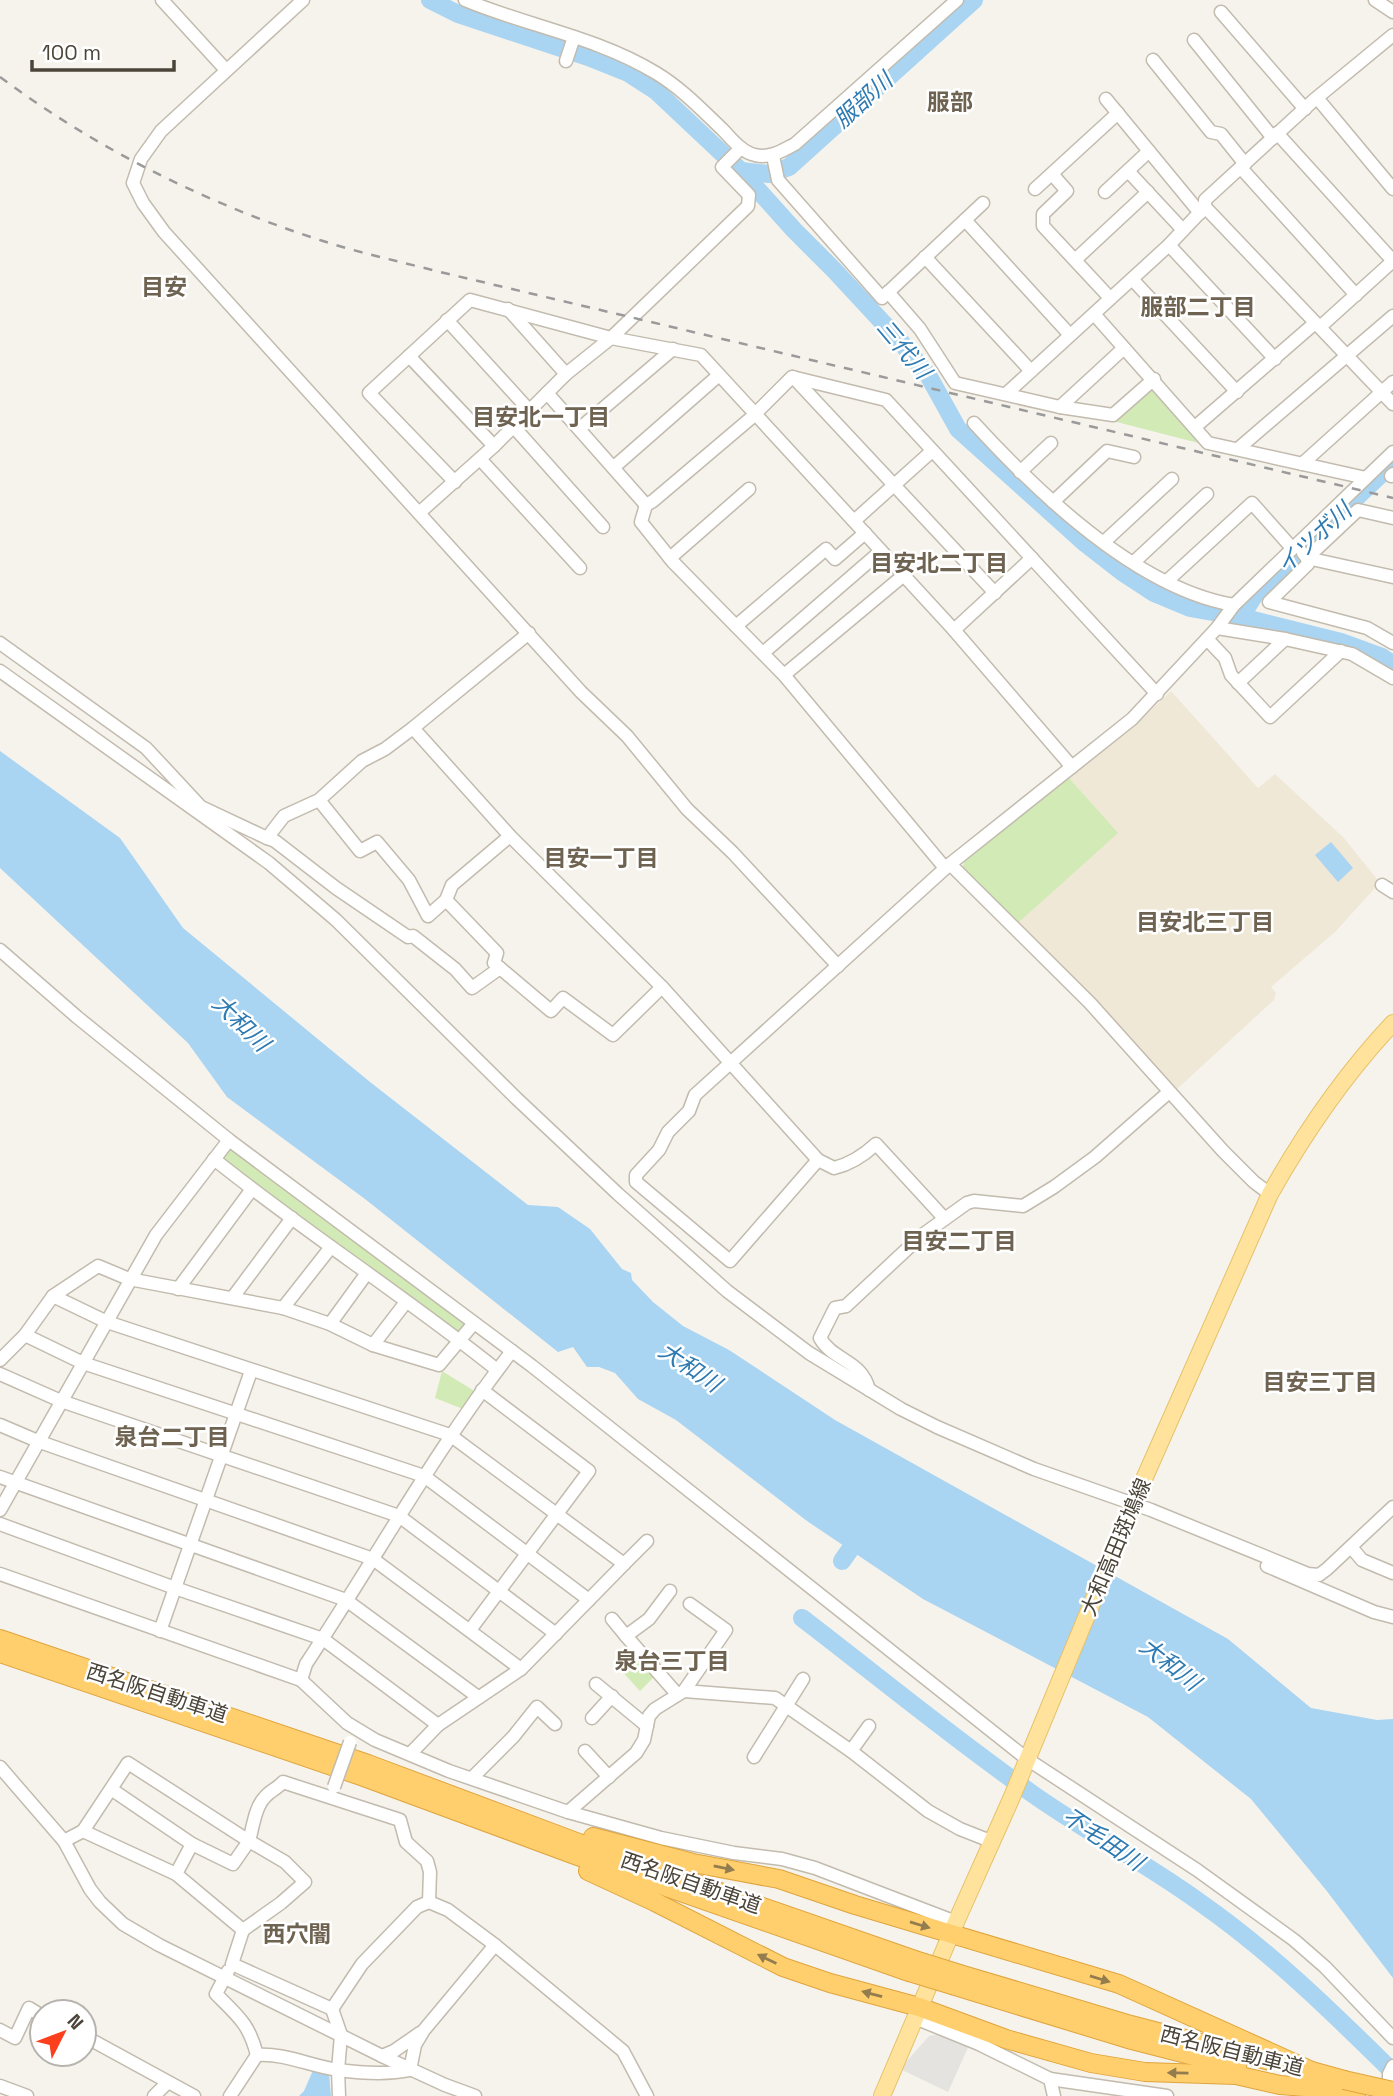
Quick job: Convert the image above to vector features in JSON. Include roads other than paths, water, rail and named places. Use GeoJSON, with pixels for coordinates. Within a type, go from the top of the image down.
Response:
{"type":"FeatureCollection","features":[{"type":"Feature","properties":{"kind":"highway","name":"西名阪自動車道"},"geometry":{"type":"LineString","coordinates":[[0,1639],[355,1759],[467,1808]]}},
{"type":"Feature","properties":{"kind":"highway","name":"西名阪自動車道"},"geometry":{"type":"LineString","coordinates":[[0,1653],[364,1777],[591,1847],[912,1966],[957,1980],[1131,2025],[1347,2089],[1392,2077]]}},
{"type":"Feature","properties":{"kind":"highway"},"geometry":{"type":"LineString","coordinates":[[483,1803],[578,1833],[680,1859],[779,1879],[855,1905],[953,1928],[1119,1984],[1316,2080],[1280,2085],[1236,2074],[1145,2072],[1091,2063],[917,2012],[783,1967],[656,1902],[594,1874],[496,1836],[467,1808],[483,1803]]}},
{"type":"Feature","properties":{"kind":"main road","name":"大和高田斑鳩線"},"geometry":{"type":"LineString","coordinates":[[882,2096],[953,1928],[993,1842],[1133,1504],[1270,1194],[1297,1147],[1332,1096],[1362,1056],[1393,1023]]}},
{"type":"Feature","properties":{"kind":"street"},"geometry":{"type":"LineString","coordinates":[[162,0],[226,70]]}},
{"type":"Feature","properties":{"kind":"street"},"geometry":{"type":"LineString","coordinates":[[303,0],[150,144],[134,175],[136,192],[164,232],[581,692],[627,736],[687,809],[733,853],[838,966]]}},
{"type":"Feature","properties":{"kind":"street"},"geometry":{"type":"LineString","coordinates":[[465,0],[614,52],[656,72],[678,89],[740,149],[755,156],[773,158],[795,144],[957,0]]}},
{"type":"Feature","properties":{"kind":"street"},"geometry":{"type":"LineString","coordinates":[[1375,0],[1393,12]]}},
{"type":"Feature","properties":{"kind":"street"},"geometry":{"type":"LineString","coordinates":[[1221,12],[1305,109]]}},
{"type":"Feature","properties":{"kind":"street"},"geometry":{"type":"LineString","coordinates":[[1006,394],[1169,245],[1202,210],[1205,200],[1305,109],[1393,35]]}},
{"type":"Feature","properties":{"kind":"street"},"geometry":{"type":"LineString","coordinates":[[567,60],[574,38]]}},
{"type":"Feature","properties":{"kind":"street"},"geometry":{"type":"LineString","coordinates":[[1194,40],[1275,136],[1393,261],[1356,295],[1195,427]]}},
{"type":"Feature","properties":{"kind":"street"},"geometry":{"type":"LineString","coordinates":[[1153,60],[1211,132],[1221,134],[1243,166],[1356,295]]}},
{"type":"Feature","properties":{"kind":"street"},"geometry":{"type":"LineString","coordinates":[[1106,99],[1202,210],[1393,404]]}},
{"type":"Feature","properties":{"kind":"street"},"geometry":{"type":"LineString","coordinates":[[1318,99],[1393,189]]}},
{"type":"Feature","properties":{"kind":"street"},"geometry":{"type":"LineString","coordinates":[[1035,190],[1118,113]]}},
{"type":"Feature","properties":{"kind":"street"},"geometry":{"type":"LineString","coordinates":[[419,513],[494,446],[566,374],[611,338],[748,206],[749,195],[722,167],[740,149]]}},
{"type":"Feature","properties":{"kind":"street"},"geometry":{"type":"LineString","coordinates":[[1105,192],[1149,151]]}},
{"type":"Feature","properties":{"kind":"street"},"geometry":{"type":"LineString","coordinates":[[773,158],[778,180],[882,298],[983,203]]}},
{"type":"Feature","properties":{"kind":"street"},"geometry":{"type":"LineString","coordinates":[[1128,171],[1183,230]]}},
{"type":"Feature","properties":{"kind":"street"},"geometry":{"type":"LineString","coordinates":[[1052,174],[1067,191],[1043,214],[1043,226],[1110,298]]}},
{"type":"Feature","properties":{"kind":"street"},"geometry":{"type":"LineString","coordinates":[[1075,260],[1148,192]]}},
{"type":"Feature","properties":{"kind":"street"},"geometry":{"type":"LineString","coordinates":[[965,220],[1070,335]]}},
{"type":"Feature","properties":{"kind":"street"},"geometry":{"type":"LineString","coordinates":[[1169,245],[1275,359]]}},
{"type":"Feature","properties":{"kind":"street"},"geometry":{"type":"LineString","coordinates":[[925,257],[1031,371]]}},
{"type":"Feature","properties":{"kind":"street"},"geometry":{"type":"LineString","coordinates":[[1132,279],[1237,392]]}},
{"type":"Feature","properties":{"kind":"street"},"geometry":{"type":"LineString","coordinates":[[888,292],[920,329],[955,383],[1059,407],[1113,415],[1154,379]]}},
{"type":"Feature","properties":{"kind":"street"},"geometry":{"type":"LineString","coordinates":[[455,482],[369,393],[470,300],[611,338],[701,355],[954,630],[1072,767]]}},
{"type":"Feature","properties":{"kind":"street"},"geometry":{"type":"LineString","coordinates":[[508,309],[566,374]]}},
{"type":"Feature","properties":{"kind":"street"},"geometry":{"type":"LineString","coordinates":[[1094,314],[1208,443],[1366,478]]}},
{"type":"Feature","properties":{"kind":"street"},"geometry":{"type":"LineString","coordinates":[[1239,449],[1393,316]]}},
{"type":"Feature","properties":{"kind":"street"},"geometry":{"type":"LineString","coordinates":[[447,320],[529,410]]}},
{"type":"Feature","properties":{"kind":"street"},"geometry":{"type":"LineString","coordinates":[[1059,407],[1124,348]]}},
{"type":"Feature","properties":{"kind":"street"},"geometry":{"type":"LineString","coordinates":[[579,429],[673,349]]}},
{"type":"Feature","properties":{"kind":"street"},"geometry":{"type":"LineString","coordinates":[[409,356],[494,446]]}},
{"type":"Feature","properties":{"kind":"street"},"geometry":{"type":"LineString","coordinates":[[614,467],[719,375]]}},
{"type":"Feature","properties":{"kind":"street"},"geometry":{"type":"LineString","coordinates":[[793,377],[755,411],[751,418],[646,505],[641,522],[670,558],[785,675],[948,866],[1090,1003],[1238,1167],[1270,1194]]}},
{"type":"Feature","properties":{"kind":"street"},"geometry":{"type":"LineString","coordinates":[[793,377],[886,400],[1157,694]]}},
{"type":"Feature","properties":{"kind":"street"},"geometry":{"type":"LineString","coordinates":[[793,377],[996,593]]}},
{"type":"Feature","properties":{"kind":"street"},"geometry":{"type":"LineString","coordinates":[[1302,464],[1393,382]]}},
{"type":"Feature","properties":{"kind":"street"},"geometry":{"type":"LineString","coordinates":[[547,393],[646,505]]}},
{"type":"Feature","properties":{"kind":"street"},"geometry":{"type":"LineString","coordinates":[[974,423],[1020,472],[1104,542],[1167,582],[1197,597],[1234,605]]}},
{"type":"Feature","properties":{"kind":"street"},"geometry":{"type":"LineString","coordinates":[[513,426],[603,527]]}},
{"type":"Feature","properties":{"kind":"street"},"geometry":{"type":"LineString","coordinates":[[1020,472],[1051,443]]}},
{"type":"Feature","properties":{"kind":"street"},"geometry":{"type":"LineString","coordinates":[[854,521],[932,451]]}},
{"type":"Feature","properties":{"kind":"street"},"geometry":{"type":"LineString","coordinates":[[1053,502],[1107,451],[1134,457]]}},
{"type":"Feature","properties":{"kind":"street"},"geometry":{"type":"LineString","coordinates":[[818,1160],[730,1261],[636,1182],[636,1175],[659,1150],[668,1132],[689,1111],[695,1095],[948,866],[1007,816],[1132,719],[1217,628],[1234,605],[1393,452]]}},
{"type":"Feature","properties":{"kind":"street"},"geometry":{"type":"LineString","coordinates":[[480,459],[580,568]]}},
{"type":"Feature","properties":{"kind":"street"},"geometry":{"type":"LineString","coordinates":[[1104,542],[1172,479]]}},
{"type":"Feature","properties":{"kind":"street"},"geometry":{"type":"LineString","coordinates":[[670,558],[749,489]]}},
{"type":"Feature","properties":{"kind":"street"},"geometry":{"type":"LineString","coordinates":[[1134,562],[1207,494]]}},
{"type":"Feature","properties":{"kind":"street"},"geometry":{"type":"LineString","coordinates":[[1167,582],[1252,503],[1307,558],[1393,578]]}},
{"type":"Feature","properties":{"kind":"street"},"geometry":{"type":"LineString","coordinates":[[1307,558],[1357,510],[1393,518]]}},
{"type":"Feature","properties":{"kind":"street"},"geometry":{"type":"LineString","coordinates":[[736,626],[826,549],[835,559],[865,533]]}},
{"type":"Feature","properties":{"kind":"street"},"geometry":{"type":"LineString","coordinates":[[763,653],[881,551]]}},
{"type":"Feature","properties":{"kind":"street"},"geometry":{"type":"LineString","coordinates":[[954,630],[1032,558]]}},
{"type":"Feature","properties":{"kind":"street"},"geometry":{"type":"LineString","coordinates":[[1307,558],[1308,564],[1269,602],[1367,628],[1393,643]]}},
{"type":"Feature","properties":{"kind":"street"},"geometry":{"type":"LineString","coordinates":[[785,675],[904,575]]}},
{"type":"Feature","properties":{"kind":"street"},"geometry":{"type":"LineString","coordinates":[[1217,628],[1341,651],[1363,658],[1393,678]]}},
{"type":"Feature","properties":{"kind":"street"},"geometry":{"type":"LineString","coordinates":[[267,838],[284,816],[319,800],[362,761],[385,749],[413,728],[530,633]]}},
{"type":"Feature","properties":{"kind":"street"},"geometry":{"type":"LineString","coordinates":[[1207,639],[1225,657],[1230,676],[1270,717],[1341,651]]}},
{"type":"Feature","properties":{"kind":"street"},"geometry":{"type":"LineString","coordinates":[[1238,683],[1285,639]]}},
{"type":"Feature","properties":{"kind":"street"},"geometry":{"type":"LineString","coordinates":[[0,643],[146,748],[199,810],[275,841],[386,923],[408,937],[413,936],[455,969],[472,988],[500,968]]}},
{"type":"Feature","properties":{"kind":"street"},"geometry":{"type":"LineString","coordinates":[[0,671],[199,810],[269,863],[335,920],[516,1098],[727,1291],[809,1353],[869,1390],[913,1415],[1010,1458],[1151,1510],[1308,1574],[1319,1576],[1393,1507]]}},
{"type":"Feature","properties":{"kind":"street"},"geometry":{"type":"LineString","coordinates":[[413,728],[510,836],[662,987],[818,1160],[834,1168],[846,1165],[876,1144],[944,1218]]}},
{"type":"Feature","properties":{"kind":"street"},"geometry":{"type":"LineString","coordinates":[[319,800],[360,851],[377,842],[409,880],[428,916],[446,900],[452,885],[510,836]]}},
{"type":"Feature","properties":{"kind":"street"},"geometry":{"type":"LineString","coordinates":[[446,900],[497,953],[494,963],[551,1011],[563,998],[613,1035],[662,987]]}},
{"type":"Feature","properties":{"kind":"street"},"geometry":{"type":"LineString","coordinates":[[0,950],[229,1140],[512,1351],[1027,1759],[1197,1870],[1294,1940],[1343,1985],[1393,2038]]}},
{"type":"Feature","properties":{"kind":"street"},"geometry":{"type":"LineString","coordinates":[[869,1390],[859,1369],[825,1346],[820,1338],[835,1308],[846,1306],[896,1258],[944,1218],[967,1203],[974,1201],[1023,1206],[1055,1187],[1095,1157],[1169,1091]]}},
{"type":"Feature","properties":{"kind":"street"},"geometry":{"type":"LineString","coordinates":[[0,1510],[156,1235],[229,1140]]}},
{"type":"Feature","properties":{"kind":"street"},"geometry":{"type":"LineString","coordinates":[[215,1159],[497,1370]]}},
{"type":"Feature","properties":{"kind":"street"},"geometry":{"type":"LineString","coordinates":[[178,1289],[252,1189]]}},
{"type":"Feature","properties":{"kind":"street"},"geometry":{"type":"LineString","coordinates":[[233,1297],[292,1218]]}},
{"type":"Feature","properties":{"kind":"street"},"geometry":{"type":"LineString","coordinates":[[283,1308],[331,1247]]}},
{"type":"Feature","properties":{"kind":"street"},"geometry":{"type":"LineString","coordinates":[[0,1360],[25,1335],[52,1296],[97,1266],[130,1279],[283,1308],[330,1324],[373,1345],[439,1365],[474,1323]]}},
{"type":"Feature","properties":{"kind":"street"},"geometry":{"type":"LineString","coordinates":[[330,1324],[367,1273]]}},
{"type":"Feature","properties":{"kind":"street"},"geometry":{"type":"LineString","coordinates":[[52,1296],[107,1322],[450,1435],[624,1564]]}},
{"type":"Feature","properties":{"kind":"street"},"geometry":{"type":"LineString","coordinates":[[373,1345],[406,1301]]}},
{"type":"Feature","properties":{"kind":"street"},"geometry":{"type":"LineString","coordinates":[[25,1335],[83,1363],[424,1476],[589,1600]]}},
{"type":"Feature","properties":{"kind":"street"},"geometry":{"type":"LineString","coordinates":[[301,1680],[306,1664],[450,1435],[512,1351]]}},
{"type":"Feature","properties":{"kind":"street"},"geometry":{"type":"LineString","coordinates":[[160,1631],[251,1371]]}},
{"type":"Feature","properties":{"kind":"street"},"geometry":{"type":"LineString","coordinates":[[0,1374],[61,1401],[399,1517],[556,1634]]}},
{"type":"Feature","properties":{"kind":"street"},"geometry":{"type":"LineString","coordinates":[[470,1630],[589,1472],[482,1390]]}},
{"type":"Feature","properties":{"kind":"street"},"geometry":{"type":"LineString","coordinates":[[0,1425],[40,1442],[373,1559],[521,1669]]}},
{"type":"Feature","properties":{"kind":"street"},"geometry":{"type":"LineString","coordinates":[[0,1477],[346,1600],[478,1697]]}},
{"type":"Feature","properties":{"kind":"street"},"geometry":{"type":"LineString","coordinates":[[1151,1510],[1199,1536],[1270,1568],[1393,1618]]}},
{"type":"Feature","properties":{"kind":"street"},"geometry":{"type":"LineString","coordinates":[[0,1524],[323,1639],[438,1725]]}},
{"type":"Feature","properties":{"kind":"street"},"geometry":{"type":"LineString","coordinates":[[411,1753],[438,1725],[521,1669],[647,1541]]}},
{"type":"Feature","properties":{"kind":"street"},"geometry":{"type":"LineString","coordinates":[[1351,1547],[1362,1560],[1393,1573]]}},
{"type":"Feature","properties":{"kind":"street"},"geometry":{"type":"LineString","coordinates":[[0,1574],[301,1680],[332,1712],[357,1729],[375,1740],[432,1764],[568,1812],[698,1846],[782,1859],[815,1868],[953,1928]]}},
{"type":"Feature","properties":{"kind":"street"},"geometry":{"type":"LineString","coordinates":[[626,1636],[649,1619],[670,1591]]}},
{"type":"Feature","properties":{"kind":"street"},"geometry":{"type":"LineString","coordinates":[[568,1812],[636,1753],[644,1740],[649,1716],[680,1693],[726,1630],[690,1604]]}},
{"type":"Feature","properties":{"kind":"street"},"geometry":{"type":"LineString","coordinates":[[612,1619],[680,1693],[775,1698],[851,1751],[928,1811],[960,1829],[993,1842]]}},
{"type":"Feature","properties":{"kind":"street"},"geometry":{"type":"LineString","coordinates":[[754,1758],[803,1679]]}},
{"type":"Feature","properties":{"kind":"street"},"geometry":{"type":"LineString","coordinates":[[596,1684],[648,1726]]}},
{"type":"Feature","properties":{"kind":"street"},"geometry":{"type":"LineString","coordinates":[[592,1718],[612,1696]]}},
{"type":"Feature","properties":{"kind":"street"},"geometry":{"type":"LineString","coordinates":[[472,1778],[513,1737],[537,1707],[555,1724]]}},
{"type":"Feature","properties":{"kind":"street"},"geometry":{"type":"LineString","coordinates":[[851,1751],[869,1726]]}},
{"type":"Feature","properties":{"kind":"street"},"geometry":{"type":"LineString","coordinates":[[333,1792],[357,1729]]}},
{"type":"Feature","properties":{"kind":"street"},"geometry":{"type":"LineString","coordinates":[[585,1751],[609,1777]]}},
{"type":"Feature","properties":{"kind":"street"},"geometry":{"type":"LineString","coordinates":[[64,1841],[83,1831],[128,1763],[248,1841],[285,1861],[305,1882],[243,1930],[232,1964],[216,1994],[240,2018],[251,2034],[257,2056]]}},
{"type":"Feature","properties":{"kind":"street"},"geometry":{"type":"LineString","coordinates":[[0,1767],[64,1841],[100,1902],[123,1923],[159,1945],[448,2091],[475,2096]]}},
{"type":"Feature","properties":{"kind":"street"},"geometry":{"type":"LineString","coordinates":[[111,1789],[191,1844],[233,1864],[248,1841],[258,1809],[266,1795],[283,1782],[333,1792],[400,1819],[406,1842],[427,1861],[430,1871],[429,1902]]}},
{"type":"Feature","properties":{"kind":"street"},"geometry":{"type":"LineString","coordinates":[[83,1831],[176,1874],[243,1930]]}},
{"type":"Feature","properties":{"kind":"street"},"geometry":{"type":"LineString","coordinates":[[176,1874],[191,1844]]}},
{"type":"Feature","properties":{"kind":"street"},"geometry":{"type":"LineString","coordinates":[[332,2008],[362,1964],[417,1907],[429,1902],[448,1910],[495,1945],[623,2051],[647,2096]]}},
{"type":"Feature","properties":{"kind":"street"},"geometry":{"type":"LineString","coordinates":[[410,2070],[415,2045],[424,2030],[495,1945]]}},
{"type":"Feature","properties":{"kind":"street"},"geometry":{"type":"LineString","coordinates":[[232,1964],[332,2008],[341,2035],[339,2096]]}},
{"type":"Feature","properties":{"kind":"street"},"geometry":{"type":"LineString","coordinates":[[0,2030],[15,2038],[28,2010]]}},
{"type":"Feature","properties":{"kind":"street"},"geometry":{"type":"LineString","coordinates":[[917,2012],[1050,2079],[1167,2096]]}},
{"type":"Feature","properties":{"kind":"street"},"geometry":{"type":"LineString","coordinates":[[382,2056],[424,2030]]}},
{"type":"Feature","properties":{"kind":"street"},"geometry":{"type":"LineString","coordinates":[[98,2044],[194,2096]]}},
{"type":"Feature","properties":{"kind":"street"},"geometry":{"type":"LineString","coordinates":[[230,2096],[257,2056],[272,2054],[338,2070],[393,2074],[410,2070]]}},
{"type":"Feature","properties":{"kind":"street"},"geometry":{"type":"LineString","coordinates":[[1389,2096],[1392,2077]]}},
{"type":"Feature","properties":{"kind":"street"},"geometry":{"type":"LineString","coordinates":[[1050,2079],[1051,2093],[1054,2096]]}},
{"type":"Feature","properties":{"kind":"street"},"geometry":{"type":"LineString","coordinates":[[154,2096],[167,2083]]}},
{"type":"Feature","properties":{"kind":"street"},"geometry":{"type":"LineString","coordinates":[[0,2086],[27,2096]]}},
{"type":"Feature","properties":{"kind":"water","name":"大和川"},"geometry":{"type":"Polygon","coordinates":[[[0,751],[120,838],[183,928],[370,1082],[528,1205],[558,1207],[590,1229],[622,1269],[631,1273],[632,1280],[653,1302],[683,1326],[729,1350],[835,1420],[1228,1639],[1311,1708],[1377,1720],[1393,1719],[1393,1978],[1326,1890],[1251,1799],[1148,1717],[923,1599],[807,1521],[676,1420],[638,1399],[615,1373],[599,1367],[587,1367],[573,1347],[558,1352],[365,1199],[227,1097],[188,1043],[0,868],[0,751]]]}},
{"type":"Feature","properties":{"kind":"water"},"geometry":{"type":"Polygon","coordinates":[[[1331,842],[1353,868],[1338,882],[1315,855],[1331,842]]]}},
{"type":"Feature","properties":{"kind":"water"},"geometry":{"type":"Polygon","coordinates":[[[314,2068],[329,2073],[331,2096],[299,2096],[314,2068]]]}},
{"type":"Feature","properties":{"kind":"waterway","name":"三代川"},"geometry":{"type":"LineString","coordinates":[[430,0],[458,14],[628,73],[656,91],[741,171],[899,340],[928,375],[958,429],[1086,544],[1122,572],[1154,593],[1190,608],[1241,617],[1341,642],[1382,657],[1393,665]]}},
{"type":"Feature","properties":{"kind":"waterway","name":"服部川"},"geometry":{"type":"LineString","coordinates":[[741,171],[769,174],[789,167],[974,0]]}},
{"type":"Feature","properties":{"kind":"waterway","name":"イツボ川"},"geometry":{"type":"LineString","coordinates":[[1241,617],[1257,591],[1393,463]]}},
{"type":"Feature","properties":{"kind":"waterway","name":"不毛田川"},"geometry":{"type":"LineString","coordinates":[[842,1561],[863,1531]]}},
{"type":"Feature","properties":{"kind":"waterway","name":"不毛田川"},"geometry":{"type":"LineString","coordinates":[[802,1618],[1004,1774],[1225,1920],[1299,1982],[1393,2072]]}},
{"type":"Feature","properties":{"kind":"railway"},"geometry":{"type":"LineString","coordinates":[[0,77],[75,128],[154,172],[237,210],[337,245],[436,271],[1393,498]]}},
{"type":"Feature","properties":{"kind":"district","name":"服部"},"geometry":{"type":"Point","coordinates":[950,102]}},
{"type":"Feature","properties":{"kind":"district","name":"目安"},"geometry":{"type":"Point","coordinates":[164,287]}},
{"type":"Feature","properties":{"kind":"district","name":"服部二丁目"},"geometry":{"type":"Point","coordinates":[1198,307]}},
{"type":"Feature","properties":{"kind":"district","name":"目安北一丁目"},"geometry":{"type":"Point","coordinates":[541,417]}},
{"type":"Feature","properties":{"kind":"district","name":"目安北二丁目"},"geometry":{"type":"Point","coordinates":[939,563]}},
{"type":"Feature","properties":{"kind":"district","name":"目安一丁目"},"geometry":{"type":"Point","coordinates":[601,858]}},
{"type":"Feature","properties":{"kind":"district","name":"目安北三丁目"},"geometry":{"type":"Point","coordinates":[1205,922]}},
{"type":"Feature","properties":{"kind":"district","name":"目安二丁目"},"geometry":{"type":"Point","coordinates":[959,1241]}},
{"type":"Feature","properties":{"kind":"district","name":"目安三丁目"},"geometry":{"type":"Point","coordinates":[1320,1382]}},
{"type":"Feature","properties":{"kind":"district","name":"泉台二丁目"},"geometry":{"type":"Point","coordinates":[172,1437]}},
{"type":"Feature","properties":{"kind":"district","name":"泉台三丁目"},"geometry":{"type":"Point","coordinates":[672,1661]}},
{"type":"Feature","properties":{"kind":"district","name":"西穴闇"},"geometry":{"type":"Point","coordinates":[297,1934]}}]}
